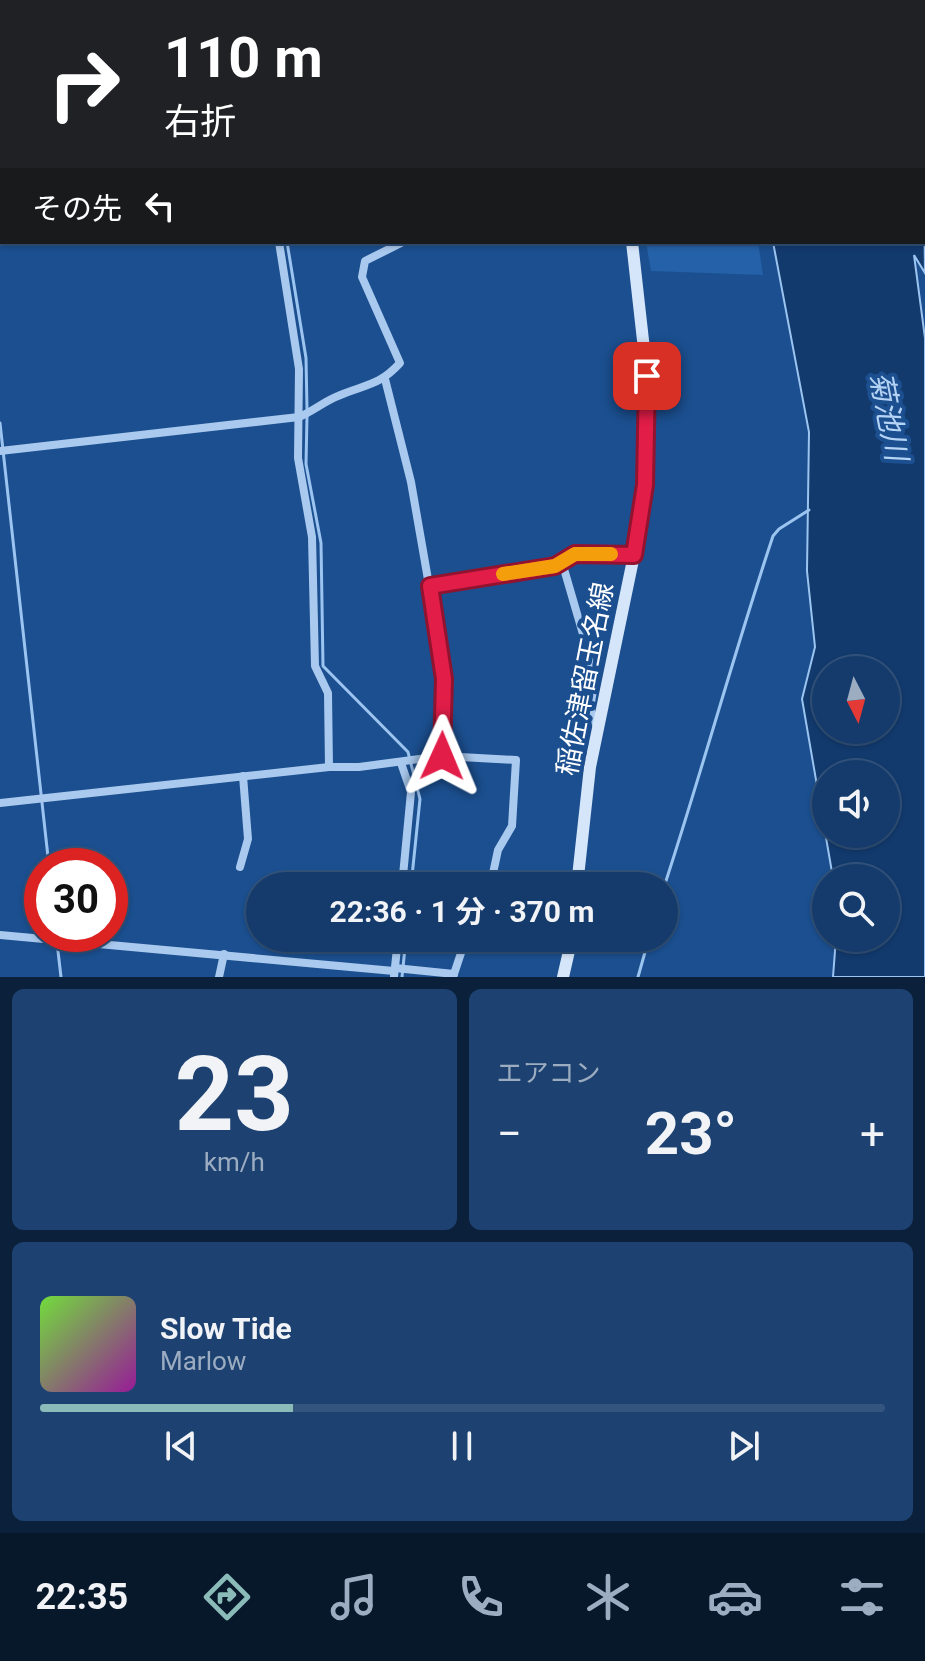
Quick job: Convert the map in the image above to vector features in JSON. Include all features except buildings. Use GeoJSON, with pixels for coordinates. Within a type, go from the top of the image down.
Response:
{"type":"FeatureCollection","features":[{"type":"Feature","properties":{"kind":"main road","name":"稲佐津留玉名線"},"geometry":{"type":"LineString","coordinates":[[579,872],[590,767],[634,555],[645,485],[647,376],[632,244]]}},
{"type":"Feature","properties":{"kind":"main road"},"geometry":{"type":"LineString","coordinates":[[563,977],[569,952]]}},
{"type":"Feature","properties":{"kind":"street"},"geometry":{"type":"LineString","coordinates":[[279,244],[299,369],[298,458],[312,537],[315,666],[328,693],[329,767]]}},
{"type":"Feature","properties":{"kind":"street"},"geometry":{"type":"LineString","coordinates":[[0,451],[299,417],[335,397],[385,379],[400,363],[362,277],[365,261],[399,244]]}},
{"type":"Feature","properties":{"kind":"street"},"geometry":{"type":"LineString","coordinates":[[385,379],[411,482],[430,586],[444,679],[442,756]]}},
{"type":"Feature","properties":{"kind":"street"},"geometry":{"type":"LineString","coordinates":[[430,586],[555,566],[575,554],[634,555]]}},
{"type":"Feature","properties":{"kind":"street"},"geometry":{"type":"LineString","coordinates":[[562,562],[587,648],[594,684],[590,708],[598,731]]}},
{"type":"Feature","properties":{"kind":"street"},"geometry":{"type":"LineString","coordinates":[[0,803],[329,767],[403,763],[442,756],[516,760],[512,826],[498,850],[493,872]]}},
{"type":"Feature","properties":{"kind":"street"},"geometry":{"type":"LineString","coordinates":[[403,763],[411,792],[403,872]]}},
{"type":"Feature","properties":{"kind":"street"},"geometry":{"type":"LineString","coordinates":[[240,867],[248,839],[243,776]]}},
{"type":"Feature","properties":{"kind":"street"},"geometry":{"type":"LineString","coordinates":[[0,935],[454,975],[461,952]]}},
{"type":"Feature","properties":{"kind":"street"},"geometry":{"type":"LineString","coordinates":[[394,972],[396,952]]}},
{"type":"Feature","properties":{"kind":"street"},"geometry":{"type":"LineString","coordinates":[[219,977],[224,954]]}},
{"type":"Feature","properties":{"kind":"shaded area"},"geometry":{"type":"Polygon","coordinates":[[[646,244],[758,244],[763,275],[651,271],[646,244]]]}},
{"type":"Feature","properties":{"kind":"water","name":"菊池川"},"geometry":{"type":"Polygon","coordinates":[[[773,244],[925,244],[925,273],[914,255],[925,338],[925,977],[833,977],[835,952],[900,952],[900,864],[831,864],[828,848],[900,848],[900,760],[813,760],[802,699],[812,659],[812,744],[900,744],[900,656],[813,656],[815,647],[807,571],[809,432],[773,244]]]}},
{"type":"Feature","properties":{"kind":"waterway"},"geometry":{"type":"LineString","coordinates":[[287,244],[306,358],[307,409]]}},
{"type":"Feature","properties":{"kind":"waterway"},"geometry":{"type":"LineString","coordinates":[[307,416],[306,464],[321,543],[323,666],[408,752],[420,799],[412,872]]}},
{"type":"Feature","properties":{"kind":"waterway"},"geometry":{"type":"LineString","coordinates":[[0,423],[47,848]]}},
{"type":"Feature","properties":{"kind":"waterway"},"geometry":{"type":"LineString","coordinates":[[669,872],[773,536],[809,510]]}},
{"type":"Feature","properties":{"kind":"waterway"},"geometry":{"type":"LineString","coordinates":[[58,952],[61,977]]}},
{"type":"Feature","properties":{"kind":"waterway"},"geometry":{"type":"LineString","coordinates":[[402,977],[405,952]]}},
{"type":"Feature","properties":{"kind":"waterway"},"geometry":{"type":"LineString","coordinates":[[638,977],[645,952]]}},
{"type":"Feature","properties":{"kind":"slow traffic"},"geometry":{"type":"LineString","coordinates":[[503,574],[555,566],[575,554],[611,554]]}},
{"type":"Feature","properties":{"kind":"route"},"geometry":{"type":"LineString","coordinates":[[442,756],[444,679],[430,586],[555,566],[575,554],[634,555],[645,485],[647,376]]}}]}
